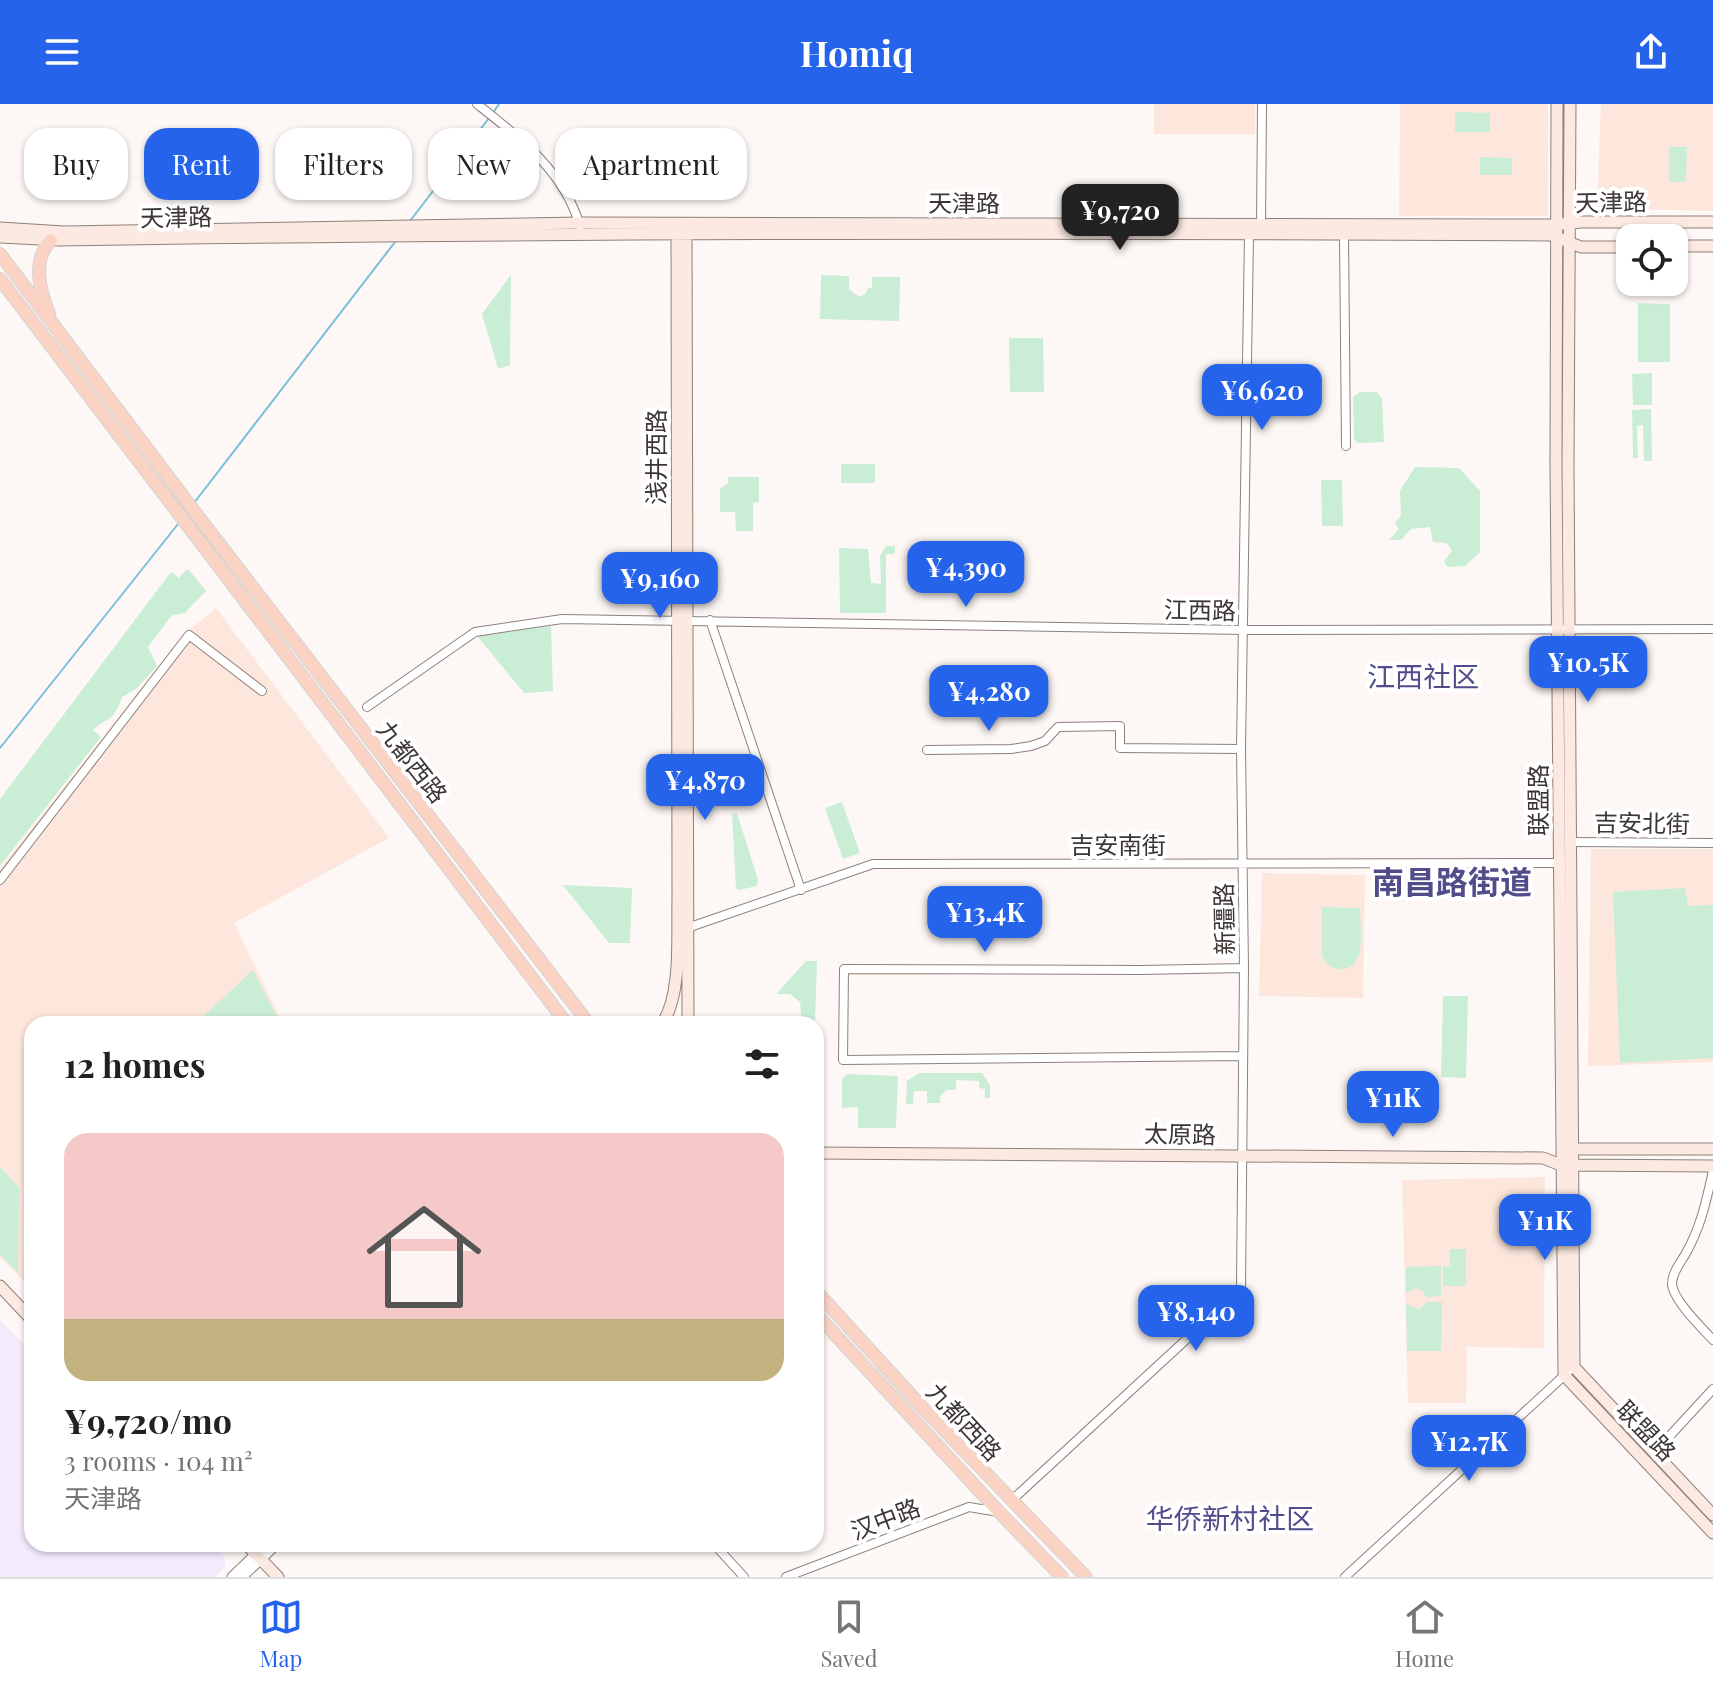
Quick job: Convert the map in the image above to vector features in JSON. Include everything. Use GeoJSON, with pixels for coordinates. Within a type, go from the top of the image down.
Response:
{"type":"FeatureCollection","features":[{"type":"Feature","properties":{"kind":"main road","name":"联盟路"},"geometry":{"type":"LineString","coordinates":[[1557,104],[1561,228],[1570,242],[1559,863],[1567,1149]]}},
{"type":"Feature","properties":{"kind":"main road","name":"联盟路"},"geometry":{"type":"LineString","coordinates":[[1570,104],[1561,228],[1556,465],[1571,842],[1567,1149],[1569,1371],[1713,1533]]}},
{"type":"Feature","properties":{"kind":"main road","name":"天津路"},"geometry":{"type":"LineString","coordinates":[[1257,231],[1344,234],[1713,222]]}},
{"type":"Feature","properties":{"kind":"main road","name":"天津路"},"geometry":{"type":"LineString","coordinates":[[0,237],[51,240],[454,227],[1257,231],[1561,228]]}},
{"type":"Feature","properties":{"kind":"main road","name":"天津路"},"geometry":{"type":"LineString","coordinates":[[0,228],[64,232],[357,231],[441,234],[580,229]]}},
{"type":"Feature","properties":{"kind":"main road","name":"天津路"},"geometry":{"type":"LineString","coordinates":[[1561,228],[1570,242],[1581,247],[1616,247]]}},
{"type":"Feature","properties":{"kind":"main road","name":"浅井西路"},"geometry":{"type":"LineString","coordinates":[[665,1016],[674,993],[678,913],[682,230]]}},
{"type":"Feature","properties":{"kind":"main road"},"geometry":{"type":"LineString","coordinates":[[51,240],[41,254],[38,270],[42,296],[55,329]]}},
{"type":"Feature","properties":{"kind":"main road"},"geometry":{"type":"LineString","coordinates":[[1688,246],[1713,246]]}},
{"type":"Feature","properties":{"kind":"main road"},"geometry":{"type":"LineString","coordinates":[[0,254],[55,329]]}},
{"type":"Feature","properties":{"kind":"main road","name":"九都西路"},"geometry":{"type":"LineString","coordinates":[[0,279],[561,1016]]}},
{"type":"Feature","properties":{"kind":"main road","name":"九都西路"},"geometry":{"type":"LineString","coordinates":[[55,329],[583,1016]]}},
{"type":"Feature","properties":{"kind":"main road","name":"浅井西路"},"geometry":{"type":"LineString","coordinates":[[682,620],[688,1016]]}},
{"type":"Feature","properties":{"kind":"main road","name":"太原路"},"geometry":{"type":"LineString","coordinates":[[1543,1158],[1567,1149],[1713,1149]]}},
{"type":"Feature","properties":{"kind":"main road","name":"太原路"},"geometry":{"type":"LineString","coordinates":[[824,1153],[1543,1158],[1567,1165],[1713,1168]]}},
{"type":"Feature","properties":{"kind":"main road"},"geometry":{"type":"LineString","coordinates":[[0,1286],[24,1312]]}},
{"type":"Feature","properties":{"kind":"main road"},"geometry":{"type":"LineString","coordinates":[[0,1297],[24,1322]]}},
{"type":"Feature","properties":{"kind":"main road","name":"九都西路"},"geometry":{"type":"LineString","coordinates":[[824,1300],[1086,1577]]}},
{"type":"Feature","properties":{"kind":"main road","name":"九都西路"},"geometry":{"type":"LineString","coordinates":[[824,1323],[1062,1577]]}},
{"type":"Feature","properties":{"kind":"main road","name":"联盟路"},"geometry":{"type":"LineString","coordinates":[[1569,1371],[1713,1515]]}},
{"type":"Feature","properties":{"kind":"main road"},"geometry":{"type":"LineString","coordinates":[[247,1552],[278,1577]]}},
{"type":"Feature","properties":{"kind":"main road"},"geometry":{"type":"LineString","coordinates":[[251,1552],[268,1577]]}},
{"type":"Feature","properties":{"kind":"street","name":"新疆路"},"geometry":{"type":"LineString","coordinates":[[1011,1501],[1241,1289],[1244,968],[1241,749],[1262,104]]}},
{"type":"Feature","properties":{"kind":"street"},"geometry":{"type":"LineString","coordinates":[[478,105],[514,133],[556,175],[580,229]]}},
{"type":"Feature","properties":{"kind":"street"},"geometry":{"type":"LineString","coordinates":[[1344,234],[1346,446]]}},
{"type":"Feature","properties":{"kind":"street","name":"江西路"},"geometry":{"type":"LineString","coordinates":[[367,707],[475,632],[562,619],[1244,630],[1713,629]]}},
{"type":"Feature","properties":{"kind":"street"},"geometry":{"type":"LineString","coordinates":[[710,620],[801,890]]}},
{"type":"Feature","properties":{"kind":"street"},"geometry":{"type":"LineString","coordinates":[[0,880],[189,635],[262,691]]}},
{"type":"Feature","properties":{"kind":"street"},"geometry":{"type":"LineString","coordinates":[[927,750],[1011,749],[1045,741],[1058,727],[1105,726],[1120,726],[1120,748],[1241,749]]}},
{"type":"Feature","properties":{"kind":"street","name":"吉安北街"},"geometry":{"type":"LineString","coordinates":[[1571,842],[1713,843]]}},
{"type":"Feature","properties":{"kind":"street","name":"吉安南街"},"geometry":{"type":"LineString","coordinates":[[687,928],[873,864],[1559,863]]}},
{"type":"Feature","properties":{"kind":"street"},"geometry":{"type":"LineString","coordinates":[[1243,1056],[843,1060],[844,969],[1244,968]]}},
{"type":"Feature","properties":{"kind":"street"},"geometry":{"type":"LineString","coordinates":[[1713,1168],[1700,1226],[1672,1282],[1689,1313],[1713,1340]]}},
{"type":"Feature","properties":{"kind":"street"},"geometry":{"type":"LineString","coordinates":[[1345,1577],[1569,1371]]}},
{"type":"Feature","properties":{"kind":"street"},"geometry":{"type":"LineString","coordinates":[[1654,1453],[1713,1389]]}},
{"type":"Feature","properties":{"kind":"street","name":"汉中路"},"geometry":{"type":"LineString","coordinates":[[786,1577],[969,1507],[999,1512]]}},
{"type":"Feature","properties":{"kind":"street"},"geometry":{"type":"LineString","coordinates":[[242,1577],[261,1552]]}},
{"type":"Feature","properties":{"kind":"street"},"geometry":{"type":"LineString","coordinates":[[232,1577],[266,1552]]}},
{"type":"Feature","properties":{"kind":"street"},"geometry":{"type":"LineString","coordinates":[[721,1552],[744,1577]]}},
{"type":"Feature","properties":{"kind":"shaded area"},"geometry":{"type":"Polygon","coordinates":[[[1154,104],[1255,104],[1255,134],[1154,134],[1154,104]]]}},
{"type":"Feature","properties":{"kind":"shaded area"},"geometry":{"type":"Polygon","coordinates":[[[1400,104],[1548,104],[1548,216],[1399,216],[1400,104]]]}},
{"type":"Feature","properties":{"kind":"shaded area"},"geometry":{"type":"Polygon","coordinates":[[[1601,104],[1713,104],[1713,211],[1597,208],[1601,104]]]}},
{"type":"Feature","properties":{"kind":"shaded area"},"geometry":{"type":"Polygon","coordinates":[[[216,608],[389,838],[234,923],[279,1016],[24,1016],[24,1281],[0,1257],[0,869],[183,635],[216,608]]]}},
{"type":"Feature","properties":{"kind":"shaded area"},"geometry":{"type":"Polygon","coordinates":[[[1591,849],[1713,849],[1713,1062],[1588,1066],[1591,849]]]}},
{"type":"Feature","properties":{"kind":"shaded area"},"geometry":{"type":"Polygon","coordinates":[[[1262,873],[1365,875],[1363,998],[1259,996],[1262,873]]]}},
{"type":"Feature","properties":{"kind":"shaded area"},"geometry":{"type":"Polygon","coordinates":[[[1545,1177],[1544,1348],[1467,1347],[1466,1403],[1408,1403],[1402,1180],[1545,1177]]]}},
{"type":"Feature","properties":{"kind":"shaded area"},"geometry":{"type":"Polygon","coordinates":[[[0,1320],[24,1345],[24,1552],[220,1552],[225,1557],[225,1567],[215,1577],[0,1577],[0,1320]]]}},
{"type":"Feature","properties":{"kind":"green space"},"geometry":{"type":"Polygon","coordinates":[[[1455,112],[1490,113],[1490,132],[1455,132],[1455,112]]]}},
{"type":"Feature","properties":{"kind":"green space"},"geometry":{"type":"Polygon","coordinates":[[[1669,147],[1687,147],[1686,182],[1669,182],[1669,147]]]}},
{"type":"Feature","properties":{"kind":"green space"},"geometry":{"type":"Polygon","coordinates":[[[1480,157],[1512,158],[1512,175],[1480,175],[1480,157]]]}},
{"type":"Feature","properties":{"kind":"green space"},"geometry":{"type":"Polygon","coordinates":[[[511,275],[510,365],[498,369],[482,314],[511,275]]]}},
{"type":"Feature","properties":{"kind":"green space"},"geometry":{"type":"Polygon","coordinates":[[[821,275],[849,276],[849,289],[859,297],[872,288],[872,277],[900,277],[899,321],[820,319],[821,275]]]}},
{"type":"Feature","properties":{"kind":"green space"},"geometry":{"type":"Polygon","coordinates":[[[1638,303],[1670,304],[1670,362],[1638,362],[1638,303]]]}},
{"type":"Feature","properties":{"kind":"green space"},"geometry":{"type":"Polygon","coordinates":[[[1009,338],[1043,338],[1044,392],[1010,392],[1009,338]]]}},
{"type":"Feature","properties":{"kind":"green space"},"geometry":{"type":"Polygon","coordinates":[[[1652,373],[1652,405],[1633,405],[1632,374],[1652,373]]]}},
{"type":"Feature","properties":{"kind":"green space"},"geometry":{"type":"Polygon","coordinates":[[[1360,392],[1377,392],[1382,398],[1384,442],[1357,443],[1354,439],[1353,397],[1360,392]]]}},
{"type":"Feature","properties":{"kind":"green space"},"geometry":{"type":"Polygon","coordinates":[[[1651,409],[1652,461],[1644,461],[1643,425],[1637,426],[1638,458],[1633,458],[1632,410],[1651,409]]]}},
{"type":"Feature","properties":{"kind":"green space"},"geometry":{"type":"Polygon","coordinates":[[[841,464],[875,464],[875,483],[841,483],[841,464]]]}},
{"type":"Feature","properties":{"kind":"green space"},"geometry":{"type":"Polygon","coordinates":[[[1415,467],[1459,468],[1480,491],[1480,552],[1465,566],[1448,567],[1444,562],[1452,550],[1446,543],[1433,542],[1430,527],[1411,529],[1401,540],[1389,540],[1399,529],[1395,523],[1401,516],[1400,491],[1415,467]]]}},
{"type":"Feature","properties":{"kind":"green space"},"geometry":{"type":"Polygon","coordinates":[[[728,477],[759,477],[759,502],[753,503],[753,531],[736,531],[735,512],[720,512],[720,489],[728,483],[728,477]]]}},
{"type":"Feature","properties":{"kind":"green space"},"geometry":{"type":"Polygon","coordinates":[[[1321,480],[1342,480],[1343,526],[1322,526],[1321,480]]]}},
{"type":"Feature","properties":{"kind":"green space"},"geometry":{"type":"Polygon","coordinates":[[[886,546],[895,546],[895,554],[886,554],[886,613],[840,613],[839,548],[868,549],[871,583],[881,584],[880,556],[886,546]]]}},
{"type":"Feature","properties":{"kind":"green space"},"geometry":{"type":"Polygon","coordinates":[[[186,570],[206,591],[185,613],[172,615],[148,647],[157,666],[136,689],[122,697],[113,715],[93,730],[101,737],[0,866],[0,799],[171,572],[179,578],[186,570]]]}},
{"type":"Feature","properties":{"kind":"green space"},"geometry":{"type":"Polygon","coordinates":[[[551,626],[553,691],[524,693],[477,636],[551,626]]]}},
{"type":"Feature","properties":{"kind":"green space"},"geometry":{"type":"Polygon","coordinates":[[[842,802],[860,853],[843,859],[825,808],[842,802]]]}},
{"type":"Feature","properties":{"kind":"green space"},"geometry":{"type":"Polygon","coordinates":[[[737,813],[758,880],[757,886],[739,890],[736,888],[732,814],[737,813]]]}},
{"type":"Feature","properties":{"kind":"green space"},"geometry":{"type":"Polygon","coordinates":[[[563,885],[632,888],[630,943],[609,943],[563,885]]]}},
{"type":"Feature","properties":{"kind":"green space"},"geometry":{"type":"Polygon","coordinates":[[[1685,888],[1688,906],[1713,905],[1713,1058],[1620,1063],[1613,892],[1685,888]]]}},
{"type":"Feature","properties":{"kind":"green space"},"geometry":{"type":"Polygon","coordinates":[[[1322,907],[1360,908],[1361,944],[1356,961],[1350,967],[1332,967],[1322,956],[1322,907]]]}},
{"type":"Feature","properties":{"kind":"green space"},"geometry":{"type":"Polygon","coordinates":[[[806,961],[817,961],[815,1016],[801,1016],[800,1002],[790,994],[776,994],[806,961]]]}},
{"type":"Feature","properties":{"kind":"green space"},"geometry":{"type":"Polygon","coordinates":[[[253,970],[277,1016],[204,1016],[253,970]]]}},
{"type":"Feature","properties":{"kind":"green space"},"geometry":{"type":"Polygon","coordinates":[[[1443,996],[1468,996],[1466,1078],[1441,1077],[1443,996]]]}},
{"type":"Feature","properties":{"kind":"green space"},"geometry":{"type":"Polygon","coordinates":[[[919,1073],[982,1073],[990,1085],[990,1098],[985,1098],[985,1089],[979,1088],[979,1081],[956,1080],[956,1090],[946,1090],[940,1097],[940,1103],[927,1103],[927,1091],[914,1091],[913,1104],[906,1104],[907,1081],[919,1073]]]}},
{"type":"Feature","properties":{"kind":"green space"},"geometry":{"type":"Polygon","coordinates":[[[847,1074],[898,1076],[896,1128],[858,1128],[858,1107],[842,1108],[842,1079],[847,1074]]]}},
{"type":"Feature","properties":{"kind":"green space"},"geometry":{"type":"Polygon","coordinates":[[[0,1167],[19,1187],[18,1273],[0,1255],[0,1167]]]}},
{"type":"Feature","properties":{"kind":"green space"},"geometry":{"type":"Polygon","coordinates":[[[1450,1249],[1466,1249],[1466,1286],[1443,1286],[1443,1266],[1450,1266],[1450,1249]]]}},
{"type":"Feature","properties":{"kind":"green space"},"geometry":{"type":"Polygon","coordinates":[[[1441,1266],[1441,1296],[1426,1297],[1422,1290],[1416,1288],[1406,1293],[1406,1267],[1441,1266]]]}},
{"type":"Feature","properties":{"kind":"green space"},"geometry":{"type":"Polygon","coordinates":[[[1427,1302],[1442,1302],[1441,1351],[1407,1351],[1406,1304],[1419,1309],[1427,1302]]]}},
{"type":"Feature","properties":{"kind":"waterway"},"geometry":{"type":"LineString","coordinates":[[493,113],[499,104]]}},
{"type":"Feature","properties":{"kind":"waterway"},"geometry":{"type":"LineString","coordinates":[[410,221],[489,118]]}},
{"type":"Feature","properties":{"kind":"waterway"},"geometry":{"type":"LineString","coordinates":[[194,503],[395,242]]}},
{"type":"Feature","properties":{"kind":"waterway"},"geometry":{"type":"LineString","coordinates":[[0,748],[178,524]]}},
{"type":"Feature","properties":{"kind":"district","name":"江西社区"},"geometry":{"type":"Point","coordinates":[1423,675]}},
{"type":"Feature","properties":{"kind":"district","name":"南昌路街道"},"geometry":{"type":"Point","coordinates":[1452,880]}},
{"type":"Feature","properties":{"kind":"district","name":"华侨新村社区"},"geometry":{"type":"Point","coordinates":[1230,1517]}}]}
